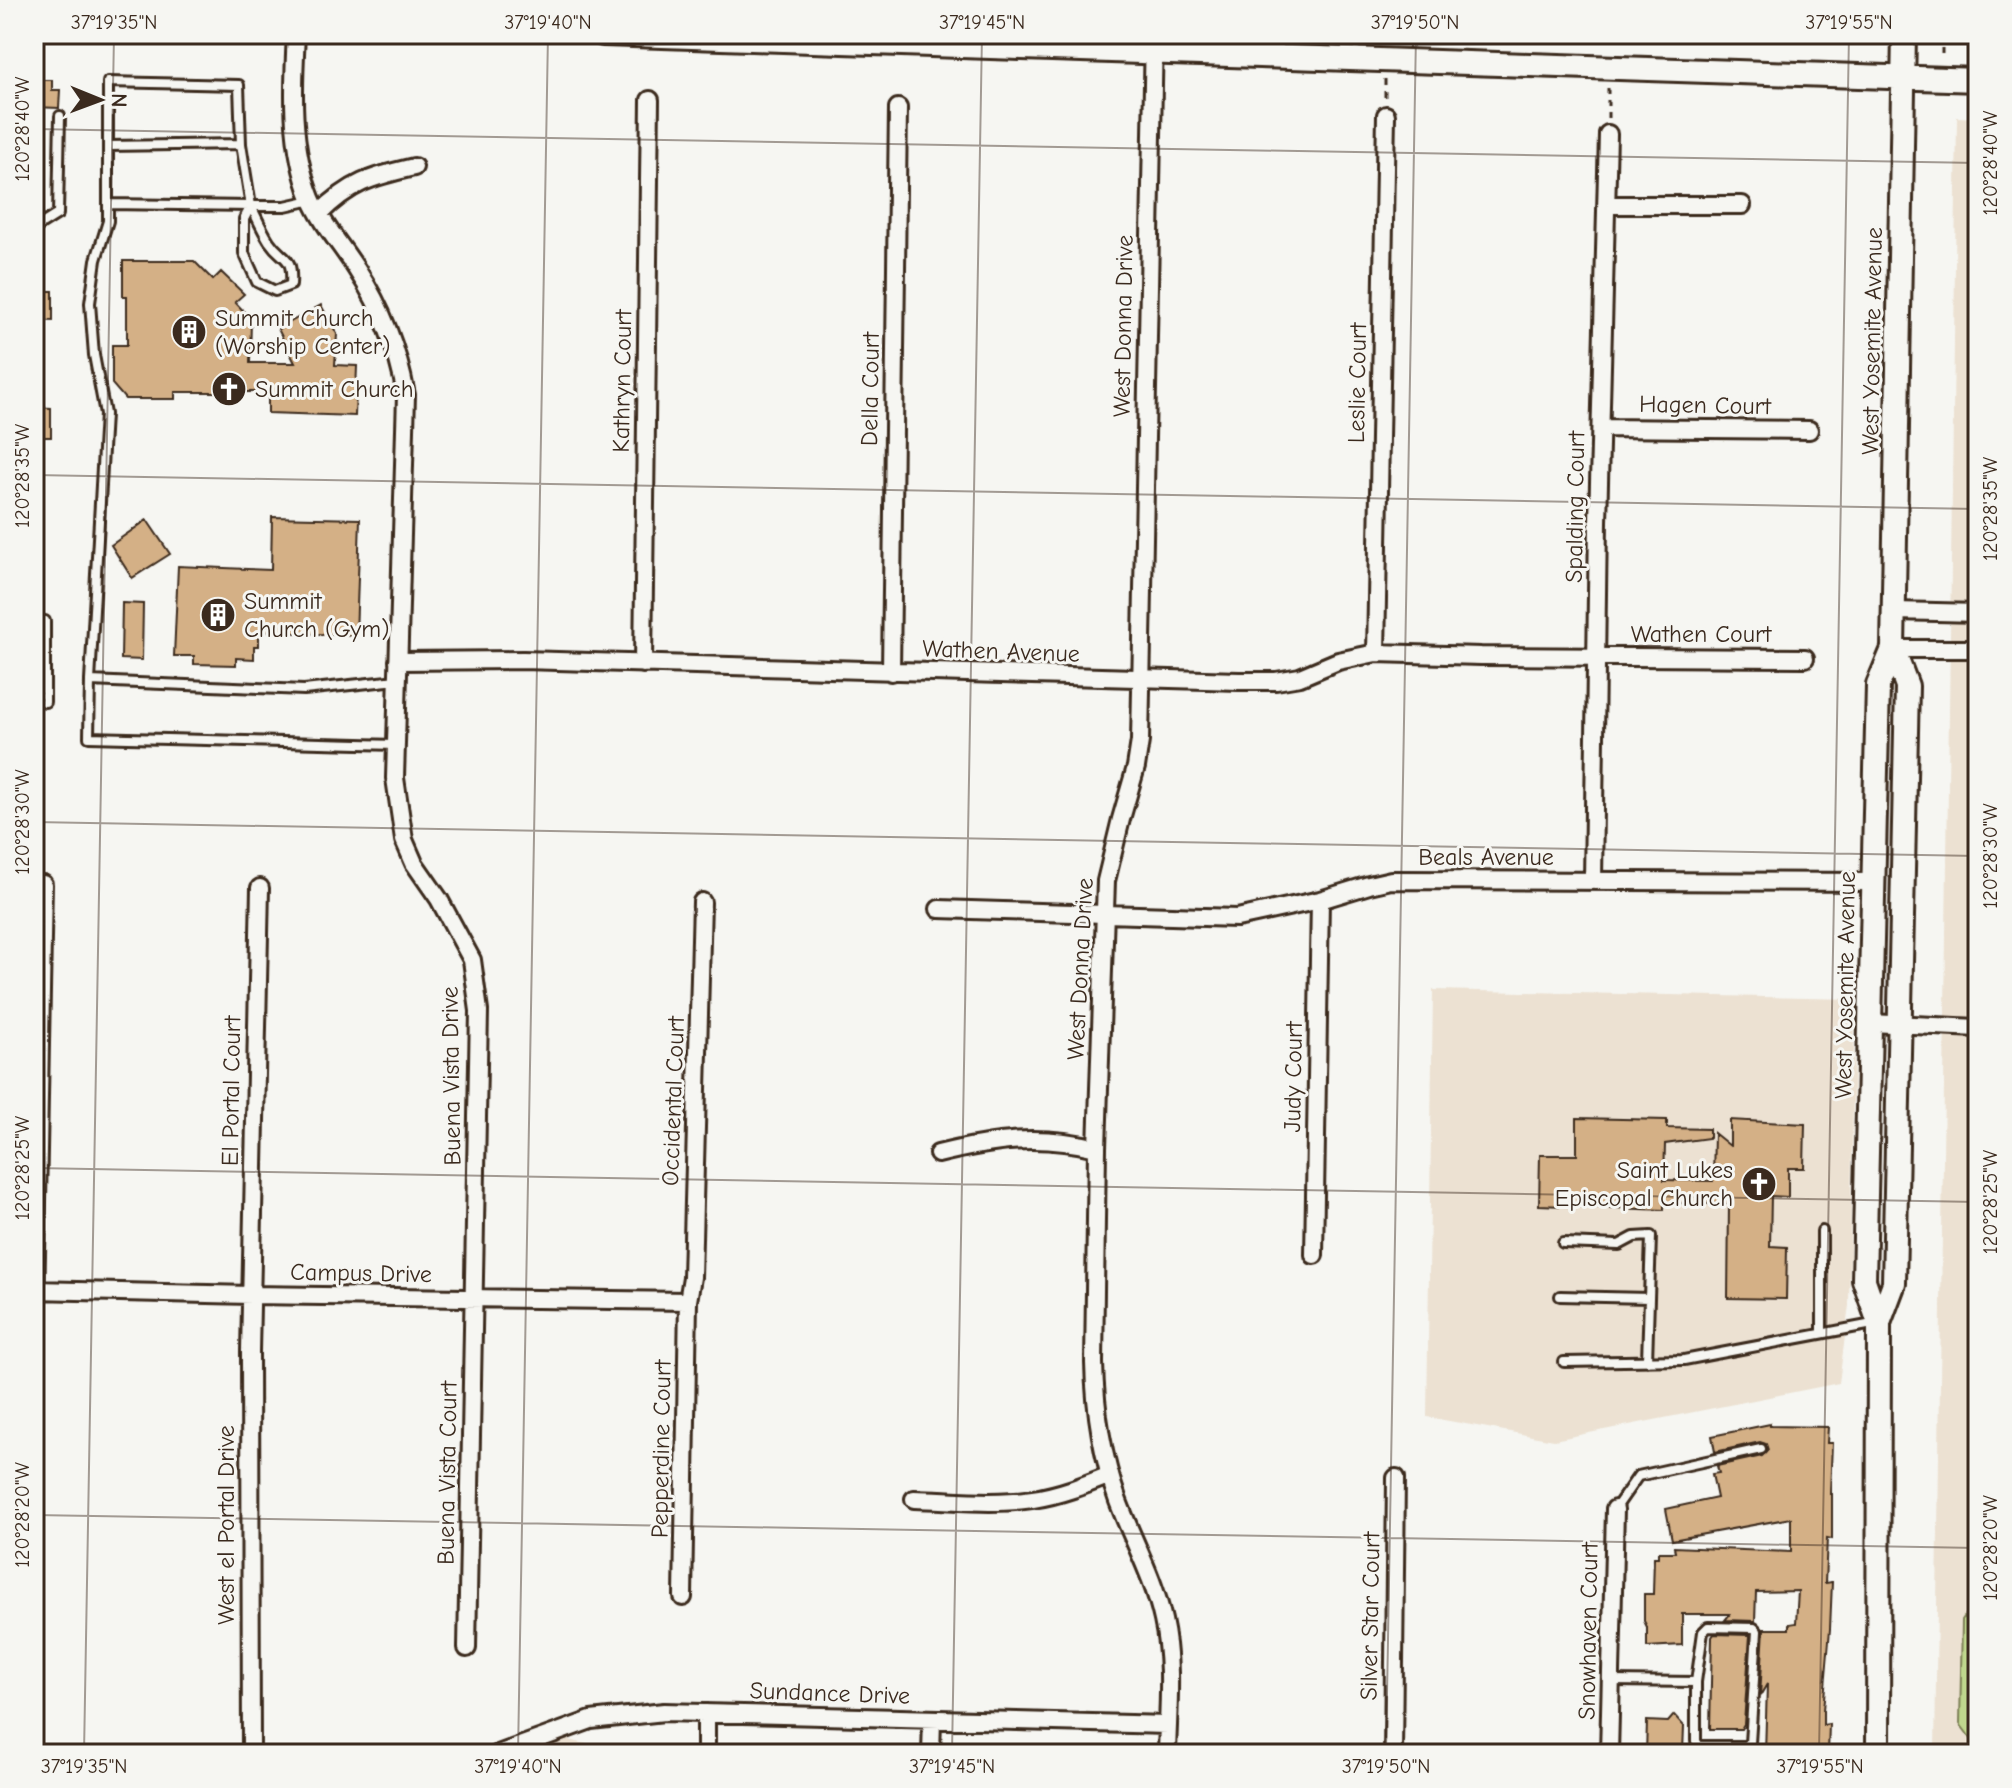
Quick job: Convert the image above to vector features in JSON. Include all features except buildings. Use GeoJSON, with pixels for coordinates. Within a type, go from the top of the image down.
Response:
{"type":"FeatureCollection","features":[{"type":"Feature","properties":{"kind":"main road"},"geometry":{"type":"LineString","coordinates":[[603,34],[1154,43],[1978,80]]}},
{"type":"Feature","properties":{"kind":"main road","name":"West Yosemite Avenue"},"geometry":{"type":"LineString","coordinates":[[1878,1754],[1879,1323],[1864,1280],[1878,685],[1893,649],[1904,34]]}},
{"type":"Feature","properties":{"kind":"main road","name":"West Yosemite Avenue"},"geometry":{"type":"LineString","coordinates":[[1879,1323],[1894,1283],[1900,1024],[1907,686],[1893,649]]}},
{"type":"Feature","properties":{"kind":"street","name":"Buena Vista Drive"},"geometry":{"type":"LineString","coordinates":[[296,34],[294,85],[299,161],[316,207],[380,309],[402,371],[406,395],[395,778],[404,840],[414,863],[439,899],[472,960],[479,1011],[474,1299]]}},
{"type":"Feature","properties":{"kind":"street","name":"West Donna Drive"},"geometry":{"type":"LineString","coordinates":[[1154,43],[1140,741],[1106,881],[1094,1363],[1099,1432],[1110,1475],[1150,1575],[1163,1619],[1170,1695],[1167,1754]]}},
{"type":"Feature","properties":{"kind":"street","name":"Kathryn Court"},"geometry":{"type":"LineString","coordinates":[[643,664],[650,100]]}},
{"type":"Feature","properties":{"kind":"street","name":"Della Court"},"geometry":{"type":"LineString","coordinates":[[891,672],[898,108]]}},
{"type":"Feature","properties":{"kind":"street","name":"Leslie Court"},"geometry":{"type":"LineString","coordinates":[[1376,653],[1386,115]]}},
{"type":"Feature","properties":{"kind":"street","name":"Spalding Court"},"geometry":{"type":"LineString","coordinates":[[1593,881],[1608,134]]}},
{"type":"Feature","properties":{"kind":"street"},"geometry":{"type":"LineString","coordinates":[[316,207],[359,183],[414,167]]}},
{"type":"Feature","properties":{"kind":"street"},"geometry":{"type":"LineString","coordinates":[[1607,205],[1742,205]]}},
{"type":"Feature","properties":{"kind":"street","name":"Hagen Court"},"geometry":{"type":"LineString","coordinates":[[1601,428],[1809,430]]}},
{"type":"Feature","properties":{"kind":"street"},"geometry":{"type":"LineString","coordinates":[[1894,611],[1978,613]]}},
{"type":"Feature","properties":{"kind":"street"},"geometry":{"type":"LineString","coordinates":[[1893,649],[1978,649]]}},
{"type":"Feature","properties":{"kind":"street","name":"Wathen Avenue"},"geometry":{"type":"LineString","coordinates":[[398,661],[523,660],[1276,681],[1300,677],[1338,661],[1376,653],[1597,657]]}},
{"type":"Feature","properties":{"kind":"street","name":"Wathen Court"},"geometry":{"type":"LineString","coordinates":[[1597,657],[1805,658]]}},
{"type":"Feature","properties":{"kind":"street","name":"Beals Avenue"},"geometry":{"type":"LineString","coordinates":[[939,909],[1237,918],[1320,900],[1391,880],[1873,882]]}},
{"type":"Feature","properties":{"kind":"street"},"geometry":{"type":"LineString","coordinates":[[34,1362],[43,884]]}},
{"type":"Feature","properties":{"kind":"street","name":"El Portal Court"},"geometry":{"type":"LineString","coordinates":[[251,1295],[260,888]]}},
{"type":"Feature","properties":{"kind":"street","name":"Judy Court"},"geometry":{"type":"LineString","coordinates":[[1314,1255],[1320,900]]}},
{"type":"Feature","properties":{"kind":"street","name":"Occidental Court"},"geometry":{"type":"LineString","coordinates":[[688,1301],[692,1262],[702,902]]}},
{"type":"Feature","properties":{"kind":"street"},"geometry":{"type":"LineString","coordinates":[[1870,1023],[1978,1028]]}},
{"type":"Feature","properties":{"kind":"street"},"geometry":{"type":"LineString","coordinates":[[938,1154],[1024,1139],[1074,1142],[1097,1148]]}},
{"type":"Feature","properties":{"kind":"street","name":"Campus Drive"},"geometry":{"type":"LineString","coordinates":[[35,1290],[688,1301]]}},
{"type":"Feature","properties":{"kind":"street","name":"West el Portal Drive"},"geometry":{"type":"LineString","coordinates":[[251,1295],[251,1754]]}},
{"type":"Feature","properties":{"kind":"street","name":"Buena Vista Court"},"geometry":{"type":"LineString","coordinates":[[467,1648],[474,1299]]}},
{"type":"Feature","properties":{"kind":"street","name":"Pepperdine Court"},"geometry":{"type":"LineString","coordinates":[[683,1597],[688,1301]]}},
{"type":"Feature","properties":{"kind":"street"},"geometry":{"type":"LineString","coordinates":[[914,1499],[992,1502],[1032,1499],[1085,1486],[1110,1475]]}},
{"type":"Feature","properties":{"kind":"street","name":"Silver Star Court"},"geometry":{"type":"LineString","coordinates":[[1393,1754],[1396,1478]]}},
{"type":"Feature","properties":{"kind":"street","name":"Snowhaven Court"},"geometry":{"type":"LineString","coordinates":[[1609,1754],[1615,1509]]}},
{"type":"Feature","properties":{"kind":"street","name":"Sundance Drive"},"geometry":{"type":"LineString","coordinates":[[498,1754],[591,1720],[664,1712],[1168,1725]]}},
{"type":"Feature","properties":{"kind":"street"},"geometry":{"type":"LineString","coordinates":[[706,1713],[706,1754]]}},
{"type":"Feature","properties":{"kind":"street"},"geometry":{"type":"LineString","coordinates":[[931,1754],[932,1719]]}},
{"type":"Feature","properties":{"kind":"lane"},"geometry":{"type":"LineString","coordinates":[[251,206],[244,219],[244,253],[257,282],[275,291],[291,285],[292,269],[287,258],[272,246],[251,206],[241,144],[239,85],[108,82],[108,221],[96,260],[90,303],[94,355],[105,414],[89,737],[396,745]]}},
{"type":"Feature","properties":{"kind":"lane"},"geometry":{"type":"LineString","coordinates":[[34,229],[58,214],[60,116]]}},
{"type":"Feature","properties":{"kind":"lane"},"geometry":{"type":"LineString","coordinates":[[108,146],[241,144]]}},
{"type":"Feature","properties":{"kind":"lane"},"geometry":{"type":"LineString","coordinates":[[108,204],[316,207]]}},
{"type":"Feature","properties":{"kind":"lane"},"geometry":{"type":"LineString","coordinates":[[34,620],[45,621],[45,702]]}},
{"type":"Feature","properties":{"kind":"lane"},"geometry":{"type":"LineString","coordinates":[[90,681],[304,690],[398,680]]}},
{"type":"Feature","properties":{"kind":"lane"},"geometry":{"type":"LineString","coordinates":[[1822,1231],[1822,1333]]}},
{"type":"Feature","properties":{"kind":"lane"},"geometry":{"type":"LineString","coordinates":[[1563,1243],[1619,1245],[1634,1237],[1651,1236],[1647,1361]]}},
{"type":"Feature","properties":{"kind":"lane"},"geometry":{"type":"LineString","coordinates":[[1560,1296],[1649,1298]]}},
{"type":"Feature","properties":{"kind":"lane"},"geometry":{"type":"LineString","coordinates":[[1564,1362],[1684,1360],[1879,1323]]}},
{"type":"Feature","properties":{"kind":"lane"},"geometry":{"type":"LineString","coordinates":[[1615,1509],[1638,1476],[1761,1449]]}},
{"type":"Feature","properties":{"kind":"lane"},"geometry":{"type":"LineString","coordinates":[[1708,1627],[1754,1628],[1757,1631],[1750,1743],[1746,1746],[1699,1746],[1696,1741],[1696,1682],[1703,1632],[1708,1627]]}},
{"type":"Feature","properties":{"kind":"lane"},"geometry":{"type":"LineString","coordinates":[[1611,1681],[1696,1682]]}},
{"type":"Feature","properties":{"kind":"path"},"geometry":{"type":"LineString","coordinates":[[1870,34],[1870,42]]}},
{"type":"Feature","properties":{"kind":"path"},"geometry":{"type":"LineString","coordinates":[[1942,34],[1942,54]]}},
{"type":"Feature","properties":{"kind":"path"},"geometry":{"type":"LineString","coordinates":[[1385,76],[1386,115]]}},
{"type":"Feature","properties":{"kind":"path"},"geometry":{"type":"LineString","coordinates":[[1608,134],[1609,83]]}},
{"type":"Feature","properties":{"kind":"shaded area"},"geometry":{"type":"Polygon","coordinates":[[[1957,117],[1978,118],[1978,1754],[1935,1754],[1957,117]]]}},
{"type":"Feature","properties":{"kind":"shaded area"},"geometry":{"type":"Polygon","coordinates":[[[1433,990],[1855,999],[1849,1305],[1839,1383],[1554,1440],[1427,1417],[1433,990]]]}},
{"type":"Feature","properties":{"kind":"shaded area"},"geometry":{"type":"Polygon","coordinates":[[[542,1734],[595,1746],[595,1754],[470,1754],[542,1734]]]}},
{"type":"Feature","properties":{"kind":"green space"},"geometry":{"type":"Polygon","coordinates":[[[1978,1597],[1978,1748],[1960,1724],[1962,1620],[1978,1597]]]}},
{"type":"Feature","properties":{"kind":"place","name":"Summit Church (Worship Center)"},"geometry":{"type":"Point","coordinates":[189,332]}},
{"type":"Feature","properties":{"kind":"place","name":"Summit Church"},"geometry":{"type":"Point","coordinates":[229,389]}},
{"type":"Feature","properties":{"kind":"place","name":"Summit Church (Gym)"},"geometry":{"type":"Point","coordinates":[218,615]}},
{"type":"Feature","properties":{"kind":"place","name":"Saint Lukes Episcopal Church"},"geometry":{"type":"Point","coordinates":[1759,1184]}}]}
